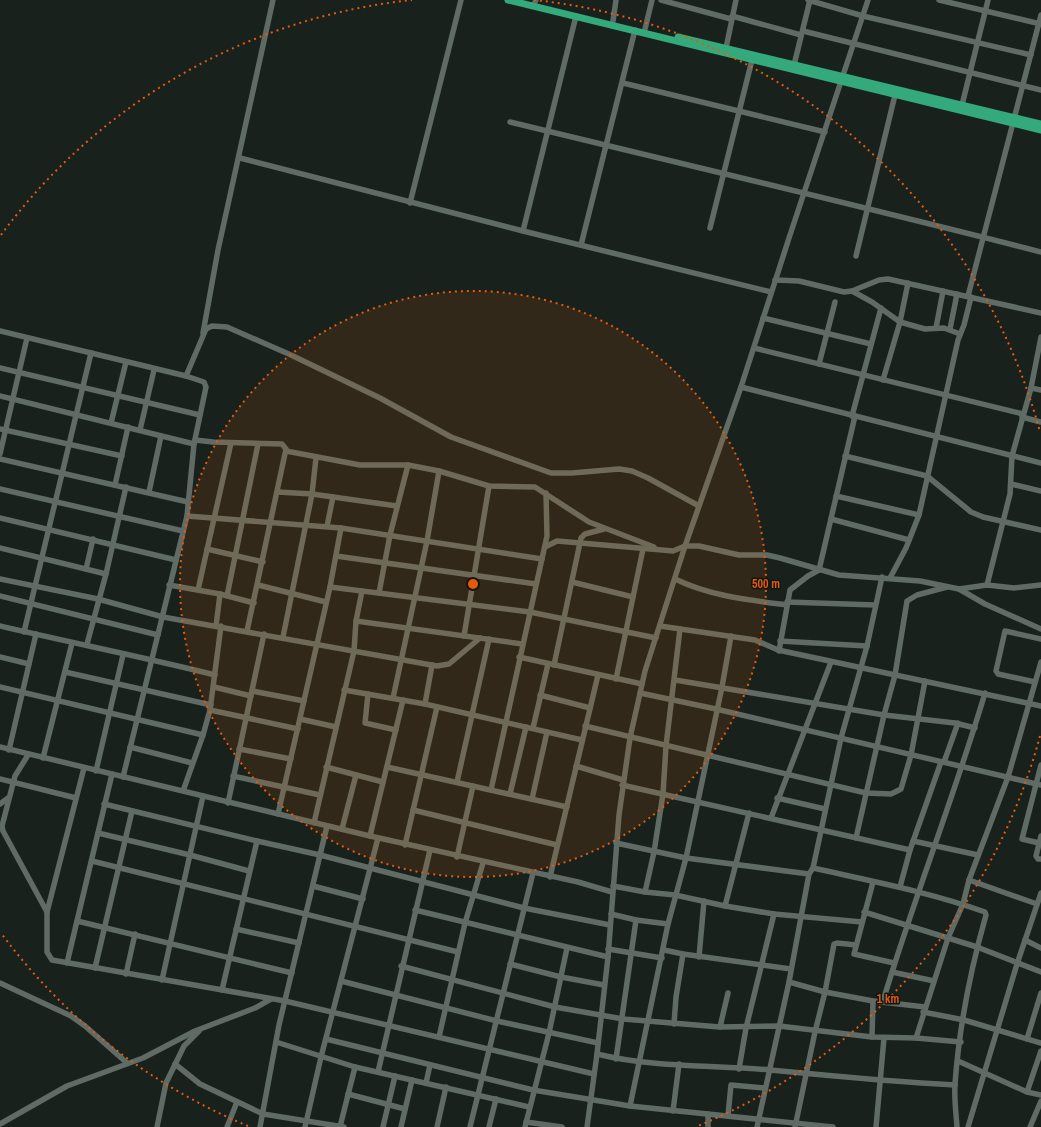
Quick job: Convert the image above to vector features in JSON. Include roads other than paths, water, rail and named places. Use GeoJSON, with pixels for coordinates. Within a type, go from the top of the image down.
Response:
{"type":"FeatureCollection","features":[{"type":"Feature","properties":{"kind":"main road"},"geometry":{"type":"LineString","coordinates":[[508,0],[752,60],[962,105],[1014,120],[1041,130]]}},
{"type":"Feature","properties":{"kind":"main road"},"geometry":{"type":"LineString","coordinates":[[528,0],[794,65],[895,95],[1014,120],[1041,124]]}},
{"type":"Feature","properties":{"kind":"street"},"geometry":{"type":"LineString","coordinates":[[186,376],[202,333],[218,250],[240,158],[273,0]]}},
{"type":"Feature","properties":{"kind":"street"},"geometry":{"type":"LineString","coordinates":[[410,202],[460,0]]}},
{"type":"Feature","properties":{"kind":"street"},"geometry":{"type":"LineString","coordinates":[[612,21],[616,0]]}},
{"type":"Feature","properties":{"kind":"street"},"geometry":{"type":"LineString","coordinates":[[645,29],[652,0]]}},
{"type":"Feature","properties":{"kind":"street"},"geometry":{"type":"LineString","coordinates":[[661,0],[675,2],[732,18],[854,44],[970,74],[1041,90]]}},
{"type":"Feature","properties":{"kind":"street"},"geometry":{"type":"LineString","coordinates":[[726,48],[736,0]]}},
{"type":"Feature","properties":{"kind":"street"},"geometry":{"type":"LineString","coordinates":[[794,65],[809,0],[863,16],[1031,55]]}},
{"type":"Feature","properties":{"kind":"street"},"geometry":{"type":"LineString","coordinates":[[587,1127],[608,957],[616,843],[623,782],[630,738],[642,684],[685,546],[741,387],[868,0]]}},
{"type":"Feature","properties":{"kind":"street"},"geometry":{"type":"LineString","coordinates":[[939,0],[1040,23]]}},
{"type":"Feature","properties":{"kind":"street"},"geometry":{"type":"LineString","coordinates":[[962,105],[988,0]]}},
{"type":"Feature","properties":{"kind":"street"},"geometry":{"type":"LineString","coordinates":[[890,578],[910,540],[919,515],[983,237],[1041,15]]}},
{"type":"Feature","properties":{"kind":"street"},"geometry":{"type":"LineString","coordinates":[[523,231],[576,16]]}},
{"type":"Feature","properties":{"kind":"street"},"geometry":{"type":"LineString","coordinates":[[581,245],[635,30]]}},
{"type":"Feature","properties":{"kind":"street"},"geometry":{"type":"LineString","coordinates":[[710,228],[752,60]]}},
{"type":"Feature","properties":{"kind":"street"},"geometry":{"type":"LineString","coordinates":[[622,82],[825,132]]}},
{"type":"Feature","properties":{"kind":"street"},"geometry":{"type":"LineString","coordinates":[[856,256],[895,95]]}},
{"type":"Feature","properties":{"kind":"street"},"geometry":{"type":"LineString","coordinates":[[510,122],[724,172],[804,194],[1041,252]]}},
{"type":"Feature","properties":{"kind":"street"},"geometry":{"type":"LineString","coordinates":[[240,158],[523,231],[771,292]]}},
{"type":"Feature","properties":{"kind":"street"},"geometry":{"type":"LineString","coordinates":[[775,280],[799,281],[844,292],[852,291],[879,280],[888,279],[1041,313]]}},
{"type":"Feature","properties":{"kind":"street"},"geometry":{"type":"LineString","coordinates":[[883,380],[900,322],[908,283]]}},
{"type":"Feature","properties":{"kind":"street"},"geometry":{"type":"LineString","coordinates":[[852,291],[881,308],[900,322],[925,329],[950,329],[960,334]]}},
{"type":"Feature","properties":{"kind":"street"},"geometry":{"type":"LineString","coordinates":[[936,328],[943,291]]}},
{"type":"Feature","properties":{"kind":"street"},"geometry":{"type":"LineString","coordinates":[[950,329],[957,294]]}},
{"type":"Feature","properties":{"kind":"street"},"geometry":{"type":"LineString","coordinates":[[818,364],[835,302]]}},
{"type":"Feature","properties":{"kind":"street"},"geometry":{"type":"LineString","coordinates":[[779,650],[787,604],[792,587],[819,570],[846,456],[853,416],[881,308]]}},
{"type":"Feature","properties":{"kind":"street"},"geometry":{"type":"LineString","coordinates":[[763,318],[871,344]]}},
{"type":"Feature","properties":{"kind":"street"},"geometry":{"type":"LineString","coordinates":[[202,333],[206,328],[212,326],[227,327],[292,355],[380,398],[440,432],[552,473],[619,469],[632,471],[648,478],[699,506]]}},
{"type":"Feature","properties":{"kind":"street"},"geometry":{"type":"LineString","coordinates":[[0,332],[91,353],[154,370],[186,376],[206,384],[194,442],[187,516],[123,777]]}},
{"type":"Feature","properties":{"kind":"street"},"geometry":{"type":"LineString","coordinates":[[987,585],[1011,484],[1010,476],[1012,456],[1031,388],[1041,337]]}},
{"type":"Feature","properties":{"kind":"street"},"geometry":{"type":"LineString","coordinates":[[0,454],[3,429],[13,400],[27,338]]}},
{"type":"Feature","properties":{"kind":"street"},"geometry":{"type":"LineString","coordinates":[[754,348],[863,376],[946,395],[1023,415],[1041,422]]}},
{"type":"Feature","properties":{"kind":"street"},"geometry":{"type":"LineString","coordinates":[[24,632],[50,529],[55,502],[91,353]]}},
{"type":"Feature","properties":{"kind":"street"},"geometry":{"type":"LineString","coordinates":[[111,423],[126,362]]}},
{"type":"Feature","properties":{"kind":"street"},"geometry":{"type":"LineString","coordinates":[[0,368],[200,415]]}},
{"type":"Feature","properties":{"kind":"street"},"geometry":{"type":"LineString","coordinates":[[140,430],[154,370]]}},
{"type":"Feature","properties":{"kind":"street"},"geometry":{"type":"LineString","coordinates":[[741,387],[1041,463]]}},
{"type":"Feature","properties":{"kind":"street"},"geometry":{"type":"LineString","coordinates":[[1031,388],[1041,390]]}},
{"type":"Feature","properties":{"kind":"street"},"geometry":{"type":"LineString","coordinates":[[0,396],[161,436],[194,442],[282,444],[286,451],[247,631]]}},
{"type":"Feature","properties":{"kind":"street"},"geometry":{"type":"LineString","coordinates":[[115,485],[128,427]]}},
{"type":"Feature","properties":{"kind":"street"},"geometry":{"type":"LineString","coordinates":[[3,429],[122,456]]}},
{"type":"Feature","properties":{"kind":"street"},"geometry":{"type":"LineString","coordinates":[[149,492],[161,436]]}},
{"type":"Feature","properties":{"kind":"street"},"geometry":{"type":"LineString","coordinates":[[198,590],[231,443]]}},
{"type":"Feature","properties":{"kind":"street"},"geometry":{"type":"LineString","coordinates":[[227,596],[258,444]]}},
{"type":"Feature","properties":{"kind":"street"},"geometry":{"type":"LineString","coordinates":[[286,451],[316,458],[360,465],[408,465],[439,471],[489,486],[530,486],[540,489],[589,522],[662,550]]}},
{"type":"Feature","properties":{"kind":"street"},"geometry":{"type":"LineString","coordinates":[[846,456],[927,476],[971,512],[983,517],[1041,530]]}},
{"type":"Feature","properties":{"kind":"street"},"geometry":{"type":"LineString","coordinates":[[283,637],[312,494],[316,458]]}},
{"type":"Feature","properties":{"kind":"street"},"geometry":{"type":"LineString","coordinates":[[0,459],[188,502]]}},
{"type":"Feature","properties":{"kind":"street"},"geometry":{"type":"LineString","coordinates":[[379,593],[390,535],[408,465]]}},
{"type":"Feature","properties":{"kind":"street"},"geometry":{"type":"LineString","coordinates":[[393,698],[422,569],[439,471]]}},
{"type":"Feature","properties":{"kind":"street"},"geometry":{"type":"LineString","coordinates":[[1011,484],[1041,491]]}},
{"type":"Feature","properties":{"kind":"street"},"geometry":{"type":"LineString","coordinates":[[464,636],[489,486]]}},
{"type":"Feature","properties":{"kind":"street"},"geometry":{"type":"LineString","coordinates":[[87,644],[106,574],[126,487]]}},
{"type":"Feature","properties":{"kind":"street"},"geometry":{"type":"LineString","coordinates":[[0,489],[183,531]]}},
{"type":"Feature","properties":{"kind":"street"},"geometry":{"type":"LineString","coordinates":[[278,492],[312,494],[397,506]]}},
{"type":"Feature","properties":{"kind":"street"},"geometry":{"type":"LineString","coordinates":[[491,790],[519,657],[545,547],[548,528],[546,493]]}},
{"type":"Feature","properties":{"kind":"street"},"geometry":{"type":"LineString","coordinates":[[836,496],[919,515]]}},
{"type":"Feature","properties":{"kind":"street"},"geometry":{"type":"LineString","coordinates":[[327,526],[333,497]]}},
{"type":"Feature","properties":{"kind":"street"},"geometry":{"type":"LineString","coordinates":[[187,516],[327,526],[542,559]]}},
{"type":"Feature","properties":{"kind":"street"},"geometry":{"type":"LineString","coordinates":[[0,518],[94,539],[176,560]]}},
{"type":"Feature","properties":{"kind":"street"},"geometry":{"type":"LineString","coordinates":[[831,519],[910,540]]}},
{"type":"Feature","properties":{"kind":"street"},"geometry":{"type":"LineString","coordinates":[[278,814],[330,587],[341,528]]}},
{"type":"Feature","properties":{"kind":"street"},"geometry":{"type":"LineString","coordinates":[[554,665],[580,542],[585,534],[604,529]]}},
{"type":"Feature","properties":{"kind":"street"},"geometry":{"type":"LineString","coordinates":[[86,569],[94,539]]}},
{"type":"Feature","properties":{"kind":"street"},"geometry":{"type":"LineString","coordinates":[[545,547],[557,541],[673,551],[685,546],[704,547],[739,555],[767,555],[838,575],[882,577],[933,582],[959,589],[987,585],[1014,588],[1041,585]]}},
{"type":"Feature","properties":{"kind":"street"},"geometry":{"type":"LineString","coordinates":[[0,548],[106,574]]}},
{"type":"Feature","properties":{"kind":"street"},"geometry":{"type":"LineString","coordinates":[[207,549],[263,562]]}},
{"type":"Feature","properties":{"kind":"street"},"geometry":{"type":"LineString","coordinates":[[616,679],[643,549]]}},
{"type":"Feature","properties":{"kind":"street"},"geometry":{"type":"LineString","coordinates":[[336,556],[536,584]]}},
{"type":"Feature","properties":{"kind":"street"},"geometry":{"type":"LineString","coordinates":[[757,1127],[789,982],[800,915],[809,874],[813,868],[841,738],[867,646],[882,577]]}},
{"type":"Feature","properties":{"kind":"street"},"geometry":{"type":"LineString","coordinates":[[0,579],[98,599],[163,617],[283,637],[432,665],[442,666],[449,664],[480,638]]}},
{"type":"Feature","properties":{"kind":"street"},"geometry":{"type":"LineString","coordinates":[[675,579],[703,591],[787,604],[875,605]]}},
{"type":"Feature","properties":{"kind":"street"},"geometry":{"type":"LineString","coordinates":[[572,582],[633,597]]}},
{"type":"Feature","properties":{"kind":"street"},"geometry":{"type":"LineString","coordinates":[[169,585],[220,594],[254,603]]}},
{"type":"Feature","properties":{"kind":"street"},"geometry":{"type":"LineString","coordinates":[[258,585],[326,602]]}},
{"type":"Feature","properties":{"kind":"street"},"geometry":{"type":"LineString","coordinates":[[330,587],[530,612],[656,638]]}},
{"type":"Feature","properties":{"kind":"street"},"geometry":{"type":"LineString","coordinates":[[856,838],[884,715],[895,675],[908,601],[917,594],[947,587]]}},
{"type":"Feature","properties":{"kind":"street"},"geometry":{"type":"LineString","coordinates":[[959,589],[985,604],[1041,629]]}},
{"type":"Feature","properties":{"kind":"street"},"geometry":{"type":"LineString","coordinates":[[314,823],[354,651],[356,621],[362,591]]}},
{"type":"Feature","properties":{"kind":"street"},"geometry":{"type":"LineString","coordinates":[[183,791],[203,735],[214,687],[220,594]]}},
{"type":"Feature","properties":{"kind":"street"},"geometry":{"type":"LineString","coordinates":[[0,596],[158,635]]}},
{"type":"Feature","properties":{"kind":"street"},"geometry":{"type":"LineString","coordinates":[[356,621],[522,644]]}},
{"type":"Feature","properties":{"kind":"street"},"geometry":{"type":"LineString","coordinates":[[0,626],[72,643],[87,644],[123,655],[151,659],[215,675]]}},
{"type":"Feature","properties":{"kind":"street"},"geometry":{"type":"LineString","coordinates":[[660,626],[754,640],[779,650],[830,662],[861,667],[1041,706]]}},
{"type":"Feature","properties":{"kind":"street"},"geometry":{"type":"LineString","coordinates":[[645,892],[654,852],[663,794],[666,746],[680,629]]}},
{"type":"Feature","properties":{"kind":"street"},"geometry":{"type":"LineString","coordinates":[[1035,682],[998,674],[996,671],[1005,631],[1041,639]]}},
{"type":"Feature","properties":{"kind":"street"},"geometry":{"type":"LineString","coordinates":[[9,750],[36,634]]}},
{"type":"Feature","properties":{"kind":"street"},"geometry":{"type":"LineString","coordinates":[[228,803],[264,634]]}},
{"type":"Feature","properties":{"kind":"street"},"geometry":{"type":"LineString","coordinates":[[630,1106],[646,1021],[664,950],[675,895],[686,858],[706,755],[722,687],[731,636]]}},
{"type":"Feature","properties":{"kind":"street"},"geometry":{"type":"LineString","coordinates":[[457,782],[489,639]]}},
{"type":"Feature","properties":{"kind":"street"},"geometry":{"type":"LineString","coordinates":[[780,641],[867,646]]}},
{"type":"Feature","properties":{"kind":"street"},"geometry":{"type":"LineString","coordinates":[[43,758],[72,643]]}},
{"type":"Feature","properties":{"kind":"street"},"geometry":{"type":"LineString","coordinates":[[96,771],[123,655]]}},
{"type":"Feature","properties":{"kind":"street"},"geometry":{"type":"LineString","coordinates":[[0,657],[29,664]]}},
{"type":"Feature","properties":{"kind":"street"},"geometry":{"type":"LineString","coordinates":[[519,657],[642,684]]}},
{"type":"Feature","properties":{"kind":"street"},"geometry":{"type":"LineString","coordinates":[[771,818],[786,774],[815,704],[830,662]]}},
{"type":"Feature","properties":{"kind":"street"},"geometry":{"type":"LineString","coordinates":[[916,1038],[948,938],[963,904],[968,880],[1008,777],[1041,662]]}},
{"type":"Feature","properties":{"kind":"street"},"geometry":{"type":"LineString","coordinates":[[533,728],[548,664]]}},
{"type":"Feature","properties":{"kind":"street"},"geometry":{"type":"LineString","coordinates":[[425,704],[432,665]]}},
{"type":"Feature","properties":{"kind":"street"},"geometry":{"type":"LineString","coordinates":[[65,672],[144,690],[246,719],[298,729]]}},
{"type":"Feature","properties":{"kind":"street"},"geometry":{"type":"LineString","coordinates":[[550,877],[598,675]]}},
{"type":"Feature","properties":{"kind":"street"},"geometry":{"type":"LineString","coordinates":[[675,680],[884,715],[958,723],[975,728]]}},
{"type":"Feature","properties":{"kind":"street"},"geometry":{"type":"LineString","coordinates":[[586,726],[630,738],[830,785],[866,793],[891,794],[901,789],[911,755],[925,681]]}},
{"type":"Feature","properties":{"kind":"street"},"geometry":{"type":"LineString","coordinates":[[0,687],[203,735]]}},
{"type":"Feature","properties":{"kind":"street"},"geometry":{"type":"LineString","coordinates":[[214,687],[251,694],[304,701]]}},
{"type":"Feature","properties":{"kind":"street"},"geometry":{"type":"LineString","coordinates":[[344,690],[425,704],[582,740]]}},
{"type":"Feature","properties":{"kind":"street"},"geometry":{"type":"LineString","coordinates":[[640,693],[805,729],[1038,784]]}},
{"type":"Feature","properties":{"kind":"street"},"geometry":{"type":"LineString","coordinates":[[368,694],[365,723],[396,730]]}},
{"type":"Feature","properties":{"kind":"street"},"geometry":{"type":"LineString","coordinates":[[883,1001],[906,925],[963,767],[985,694]]}},
{"type":"Feature","properties":{"kind":"street"},"geometry":{"type":"LineString","coordinates":[[540,695],[590,708]]}},
{"type":"Feature","properties":{"kind":"street"},"geometry":{"type":"LineString","coordinates":[[370,836],[403,700]]}},
{"type":"Feature","properties":{"kind":"street"},"geometry":{"type":"LineString","coordinates":[[405,845],[437,707]]}},
{"type":"Feature","properties":{"kind":"street"},"geometry":{"type":"LineString","coordinates":[[300,719],[336,727]]}},
{"type":"Feature","properties":{"kind":"street"},"geometry":{"type":"LineString","coordinates":[[900,887],[913,841],[958,723]]}},
{"type":"Feature","properties":{"kind":"street"},"geometry":{"type":"LineString","coordinates":[[510,794],[526,727]]}},
{"type":"Feature","properties":{"kind":"street"},"geometry":{"type":"LineString","coordinates":[[532,799],[547,732]]}},
{"type":"Feature","properties":{"kind":"street"},"geometry":{"type":"LineString","coordinates":[[0,747],[405,845],[550,877],[613,889],[675,895],[725,906],[774,914],[800,915],[862,922]]}},
{"type":"Feature","properties":{"kind":"street"},"geometry":{"type":"LineString","coordinates":[[130,747],[192,763]]}},
{"type":"Feature","properties":{"kind":"street"},"geometry":{"type":"LineString","coordinates":[[239,749],[291,759]]}},
{"type":"Feature","properties":{"kind":"street"},"geometry":{"type":"LineString","coordinates":[[28,755],[19,768],[13,782],[3,819],[2,832],[48,912]]}},
{"type":"Feature","properties":{"kind":"street"},"geometry":{"type":"LineString","coordinates":[[576,766],[663,794],[910,850]]}},
{"type":"Feature","properties":{"kind":"street"},"geometry":{"type":"LineString","coordinates":[[1039,843],[1022,839],[1038,784],[1041,766]]}},
{"type":"Feature","properties":{"kind":"street"},"geometry":{"type":"LineString","coordinates":[[387,767],[566,807]]}},
{"type":"Feature","properties":{"kind":"street"},"geometry":{"type":"LineString","coordinates":[[84,768],[48,912],[48,952],[52,960],[285,1001],[594,1074]]}},
{"type":"Feature","properties":{"kind":"street"},"geometry":{"type":"LineString","coordinates":[[326,768],[383,782]]}},
{"type":"Feature","properties":{"kind":"street"},"geometry":{"type":"LineString","coordinates":[[67,963],[112,774]]}},
{"type":"Feature","properties":{"kind":"street"},"geometry":{"type":"LineString","coordinates":[[342,829],[356,775]]}},
{"type":"Feature","properties":{"kind":"street"},"geometry":{"type":"LineString","coordinates":[[233,776],[320,794]]}},
{"type":"Feature","properties":{"kind":"street"},"geometry":{"type":"LineString","coordinates":[[0,779],[76,798]]}},
{"type":"Feature","properties":{"kind":"street"},"geometry":{"type":"LineString","coordinates":[[457,857],[473,786]]}},
{"type":"Feature","properties":{"kind":"street"},"geometry":{"type":"LineString","coordinates":[[162,980],[203,796]]}},
{"type":"Feature","properties":{"kind":"street"},"geometry":{"type":"LineString","coordinates":[[0,804],[8,798]]}},
{"type":"Feature","properties":{"kind":"street"},"geometry":{"type":"LineString","coordinates":[[777,798],[825,809]]}},
{"type":"Feature","properties":{"kind":"street"},"geometry":{"type":"LineString","coordinates":[[104,804],[421,880],[524,908],[610,925]]}},
{"type":"Feature","properties":{"kind":"street"},"geometry":{"type":"LineString","coordinates":[[413,810],[557,845]]}},
{"type":"Feature","properties":{"kind":"street"},"geometry":{"type":"LineString","coordinates":[[95,968],[132,811]]}},
{"type":"Feature","properties":{"kind":"street"},"geometry":{"type":"LineString","coordinates":[[725,906],[749,813]]}},
{"type":"Feature","properties":{"kind":"street"},"geometry":{"type":"LineString","coordinates":[[260,1127],[285,1001],[327,826]]}},
{"type":"Feature","properties":{"kind":"street"},"geometry":{"type":"LineString","coordinates":[[98,833],[249,871]]}},
{"type":"Feature","properties":{"kind":"street"},"geometry":{"type":"LineString","coordinates":[[1041,836],[1036,858],[1041,859]]}},
{"type":"Feature","properties":{"kind":"street"},"geometry":{"type":"LineString","coordinates":[[305,1124],[321,1057],[356,928],[369,868],[378,838]]}},
{"type":"Feature","properties":{"kind":"street"},"geometry":{"type":"LineString","coordinates":[[222,990],[257,841]]}},
{"type":"Feature","properties":{"kind":"street"},"geometry":{"type":"LineString","coordinates":[[913,841],[934,847],[978,855]]}},
{"type":"Feature","properties":{"kind":"street"},"geometry":{"type":"LineString","coordinates":[[616,843],[686,858],[809,874]]}},
{"type":"Feature","properties":{"kind":"street"},"geometry":{"type":"LineString","coordinates":[[378,1072],[421,880],[430,850]]}},
{"type":"Feature","properties":{"kind":"street"},"geometry":{"type":"LineString","coordinates":[[92,861],[183,883],[243,900],[306,914],[356,928],[458,952]]}},
{"type":"Feature","properties":{"kind":"street"},"geometry":{"type":"LineString","coordinates":[[439,1037],[465,923],[483,863]]}},
{"type":"Feature","properties":{"kind":"street"},"geometry":{"type":"LineString","coordinates":[[813,868],[900,887],[963,904],[985,912],[986,915],[977,947],[964,1020],[955,1085],[957,1127]]}},
{"type":"Feature","properties":{"kind":"street"},"geometry":{"type":"LineString","coordinates":[[470,1127],[497,1021],[516,936],[533,873]]}},
{"type":"Feature","properties":{"kind":"street"},"geometry":{"type":"LineString","coordinates":[[968,880],[1038,904]]}},
{"type":"Feature","properties":{"kind":"street"},"geometry":{"type":"LineString","coordinates":[[873,882],[854,952],[856,955],[894,963]]}},
{"type":"Feature","properties":{"kind":"street"},"geometry":{"type":"LineString","coordinates":[[313,886],[362,899]]}},
{"type":"Feature","properties":{"kind":"street"},"geometry":{"type":"LineString","coordinates":[[968,1127],[1017,964],[1041,893]]}},
{"type":"Feature","properties":{"kind":"street"},"geometry":{"type":"LineString","coordinates":[[699,957],[704,901]]}},
{"type":"Feature","properties":{"kind":"street"},"geometry":{"type":"LineString","coordinates":[[415,910],[516,936],[608,957]]}},
{"type":"Feature","properties":{"kind":"street"},"geometry":{"type":"LineString","coordinates":[[864,912],[977,947],[1017,964],[1041,972]]}},
{"type":"Feature","properties":{"kind":"street"},"geometry":{"type":"LineString","coordinates":[[611,914],[636,920],[668,924]]}},
{"type":"Feature","properties":{"kind":"street"},"geometry":{"type":"LineString","coordinates":[[739,1069],[746,1028],[774,914]]}},
{"type":"Feature","properties":{"kind":"street"},"geometry":{"type":"LineString","coordinates":[[616,1059],[636,920]]}},
{"type":"Feature","properties":{"kind":"street"},"geometry":{"type":"LineString","coordinates":[[77,922],[170,942],[292,972]]}},
{"type":"Feature","properties":{"kind":"street"},"geometry":{"type":"LineString","coordinates":[[236,929],[299,943]]}},
{"type":"Feature","properties":{"kind":"street"},"geometry":{"type":"LineString","coordinates":[[126,974],[134,934]]}},
{"type":"Feature","properties":{"kind":"street"},"geometry":{"type":"LineString","coordinates":[[1026,940],[1041,948]]}},
{"type":"Feature","properties":{"kind":"street"},"geometry":{"type":"LineString","coordinates":[[796,1125],[834,944],[856,945]]}},
{"type":"Feature","properties":{"kind":"street"},"geometry":{"type":"LineString","coordinates":[[562,1127],[525,1124],[549,1033],[567,948]]}},
{"type":"Feature","properties":{"kind":"street"},"geometry":{"type":"LineString","coordinates":[[608,950],[662,958]]}},
{"type":"Feature","properties":{"kind":"street"},"geometry":{"type":"LineString","coordinates":[[664,950],[699,957],[791,969]]}},
{"type":"Feature","properties":{"kind":"street"},"geometry":{"type":"LineString","coordinates":[[674,1024],[676,993],[683,954]]}},
{"type":"Feature","properties":{"kind":"street"},"geometry":{"type":"LineString","coordinates":[[510,964],[561,977],[604,985]]}},
{"type":"Feature","properties":{"kind":"street"},"geometry":{"type":"LineString","coordinates":[[402,966],[555,1007],[622,1019],[720,1027],[746,1028],[779,1026],[815,1032],[884,1038],[916,1038],[961,1042]]}},
{"type":"Feature","properties":{"kind":"street"},"geometry":{"type":"LineString","coordinates":[[892,972],[934,981]]}},
{"type":"Feature","properties":{"kind":"street"},"geometry":{"type":"LineString","coordinates":[[342,981],[396,994],[445,1009],[598,1043]]}},
{"type":"Feature","properties":{"kind":"street"},"geometry":{"type":"LineString","coordinates":[[789,982],[825,992],[873,1001],[883,1001],[924,1010],[1041,1042]]}},
{"type":"Feature","properties":{"kind":"street"},"geometry":{"type":"LineString","coordinates":[[0,989],[3,984],[71,1016],[85,1026],[127,1063]]}},
{"type":"Feature","properties":{"kind":"street"},"geometry":{"type":"LineString","coordinates":[[1027,1039],[1041,992]]}},
{"type":"Feature","properties":{"kind":"street"},"geometry":{"type":"LineString","coordinates":[[720,1027],[728,993]]}},
{"type":"Feature","properties":{"kind":"street"},"geometry":{"type":"LineString","coordinates":[[0,1125],[67,1086],[149,1055],[202,1028],[255,1008],[271,999]]}},
{"type":"Feature","properties":{"kind":"street"},"geometry":{"type":"LineString","coordinates":[[872,1037],[873,1001]]}},
{"type":"Feature","properties":{"kind":"street"},"geometry":{"type":"LineString","coordinates":[[157,1127],[163,1093],[175,1064],[184,1046],[202,1028]]}},
{"type":"Feature","properties":{"kind":"street"},"geometry":{"type":"LineString","coordinates":[[876,1127],[884,1038]]}},
{"type":"Feature","properties":{"kind":"street"},"geometry":{"type":"LineString","coordinates":[[326,1039],[533,1090],[630,1106],[758,1118],[796,1125],[833,1127]]}},
{"type":"Feature","properties":{"kind":"street"},"geometry":{"type":"LineString","coordinates":[[276,1042],[355,1067],[529,1107]]}},
{"type":"Feature","properties":{"kind":"street"},"geometry":{"type":"LineString","coordinates":[[1027,1092],[1041,1051]]}},
{"type":"Feature","properties":{"kind":"street"},"geometry":{"type":"LineString","coordinates":[[597,1054],[616,1059],[639,1062],[769,1070],[880,1082],[955,1085]]}},
{"type":"Feature","properties":{"kind":"street"},"geometry":{"type":"LineString","coordinates":[[958,1062],[1027,1092],[1041,1095]]}},
{"type":"Feature","properties":{"kind":"street"},"geometry":{"type":"LineString","coordinates":[[175,1064],[196,1082],[263,1114],[305,1124],[342,1127],[355,1067]]}},
{"type":"Feature","properties":{"kind":"street"},"geometry":{"type":"LineString","coordinates":[[673,1111],[679,1064]]}},
{"type":"Feature","properties":{"kind":"street"},"geometry":{"type":"LineString","coordinates":[[426,1083],[430,1065]]}},
{"type":"Feature","properties":{"kind":"street"},"geometry":{"type":"LineString","coordinates":[[383,1127],[395,1076]]}},
{"type":"Feature","properties":{"kind":"street"},"geometry":{"type":"LineString","coordinates":[[401,1127],[412,1080]]}},
{"type":"Feature","properties":{"kind":"street"},"geometry":{"type":"LineString","coordinates":[[728,1115],[731,1085],[765,1088]]}},
{"type":"Feature","properties":{"kind":"street"},"geometry":{"type":"LineString","coordinates":[[436,1127],[446,1087]]}},
{"type":"Feature","properties":{"kind":"street"},"geometry":{"type":"LineString","coordinates":[[348,1094],[405,1109]]}},
{"type":"Feature","properties":{"kind":"street"},"geometry":{"type":"LineString","coordinates":[[490,1127],[496,1099]]}},
{"type":"Feature","properties":{"kind":"street"},"geometry":{"type":"LineString","coordinates":[[1030,1127],[1041,1101]]}},
{"type":"Feature","properties":{"kind":"street"},"geometry":{"type":"LineString","coordinates":[[228,1127],[238,1102]]}},
{"type":"Feature","properties":{"kind":"street"},"geometry":{"type":"LineString","coordinates":[[708,1114],[708,1127]]}}]}
